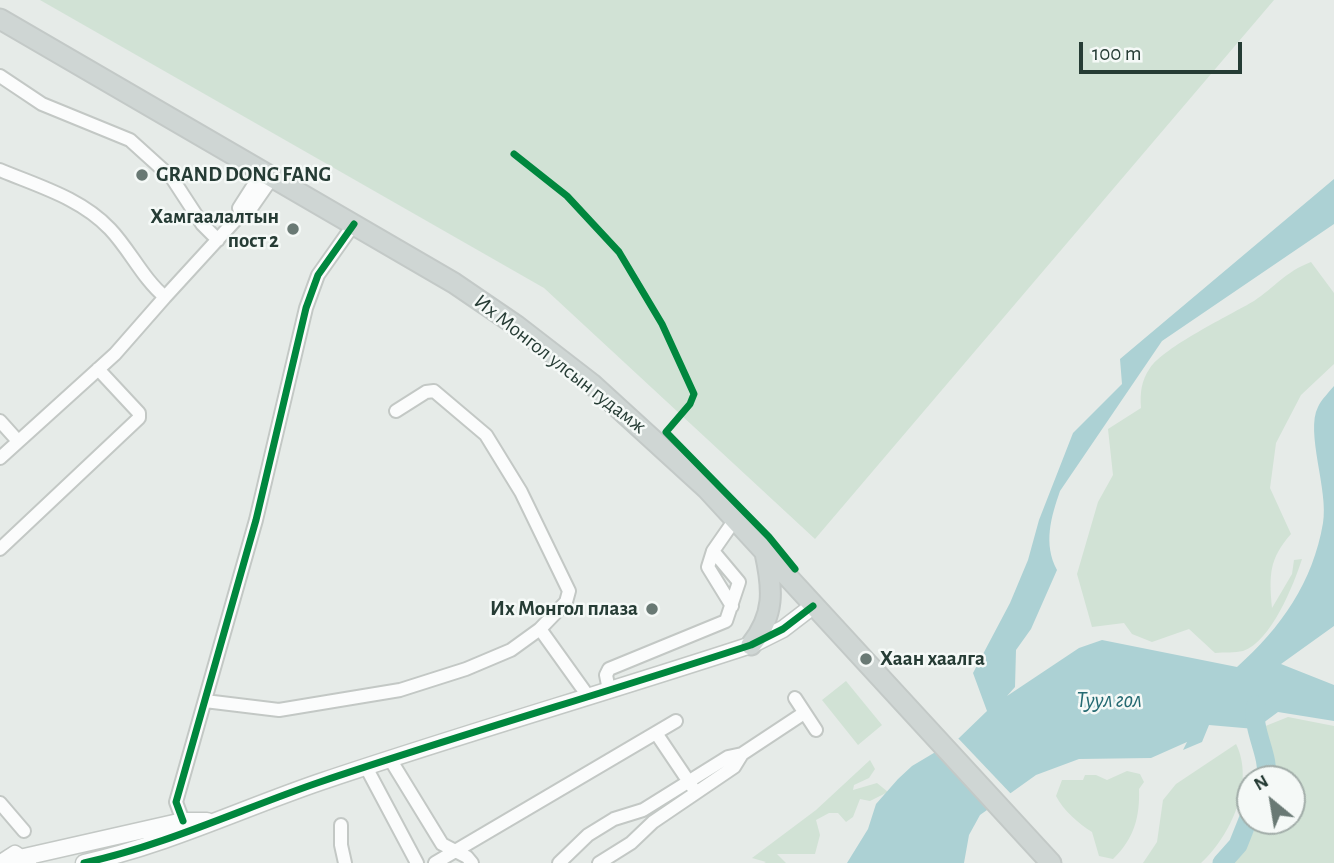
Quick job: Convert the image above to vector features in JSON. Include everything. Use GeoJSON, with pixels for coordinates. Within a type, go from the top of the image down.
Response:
{"type":"FeatureCollection","features":[{"type":"Feature","properties":{"kind":"main road","name":"Их Монгол улсын гудамж"},"geometry":{"type":"LineString","coordinates":[[0,19],[490,306],[552,352],[643,429],[736,518],[813,606],[1051,863]]}},
{"type":"Feature","properties":{"kind":"main road"},"geometry":{"type":"LineString","coordinates":[[751,645],[764,626],[771,604],[772,583],[764,549]]}},
{"type":"Feature","properties":{"kind":"street"},"geometry":{"type":"LineString","coordinates":[[0,76],[42,104],[130,140],[172,178],[202,224],[218,240]]}},
{"type":"Feature","properties":{"kind":"street"},"geometry":{"type":"LineString","coordinates":[[0,170],[92,211],[130,252],[156,290],[164,297]]}},
{"type":"Feature","properties":{"kind":"street"},"geometry":{"type":"LineString","coordinates":[[0,458],[98,369],[241,214],[239,208],[267,175]]}},
{"type":"Feature","properties":{"kind":"street"},"geometry":{"type":"LineString","coordinates":[[183,821],[176,802],[256,520],[306,308],[318,275],[354,224]]}},
{"type":"Feature","properties":{"kind":"street"},"geometry":{"type":"LineString","coordinates":[[0,549],[139,418],[139,414],[98,369]]}},
{"type":"Feature","properties":{"kind":"street"},"geometry":{"type":"LineString","coordinates":[[205,701],[279,710],[400,690],[466,669],[511,650],[540,629],[566,603],[569,591],[521,492],[486,435],[433,391],[426,392],[396,411]]}},
{"type":"Feature","properties":{"kind":"street"},"geometry":{"type":"LineString","coordinates":[[0,421],[18,441]]}},
{"type":"Feature","properties":{"kind":"street"},"geometry":{"type":"LineString","coordinates":[[732,606],[708,567],[713,551],[736,518]]}},
{"type":"Feature","properties":{"kind":"street"},"geometry":{"type":"LineString","coordinates":[[609,690],[606,675],[609,669],[722,625],[732,606],[738,580],[713,551]]}},
{"type":"Feature","properties":{"kind":"street"},"geometry":{"type":"LineString","coordinates":[[84,863],[187,834],[213,821],[366,767],[751,645],[783,629],[813,606]]}},
{"type":"Feature","properties":{"kind":"street"},"geometry":{"type":"LineString","coordinates":[[540,629],[588,696]]}},
{"type":"Feature","properties":{"kind":"street"},"geometry":{"type":"LineString","coordinates":[[795,698],[816,730]]}},
{"type":"Feature","properties":{"kind":"street"},"geometry":{"type":"LineString","coordinates":[[559,863],[588,835],[614,820],[643,810],[728,757],[742,754],[804,713]]}},
{"type":"Feature","properties":{"kind":"street"},"geometry":{"type":"LineString","coordinates":[[435,863],[676,721]]}},
{"type":"Feature","properties":{"kind":"street"},"geometry":{"type":"LineString","coordinates":[[656,733],[696,793]]}},
{"type":"Feature","properties":{"kind":"street"},"geometry":{"type":"LineString","coordinates":[[598,863],[631,843],[653,822],[734,766],[742,754]]}},
{"type":"Feature","properties":{"kind":"street"},"geometry":{"type":"LineString","coordinates":[[390,760],[442,844],[456,850],[471,863]]}},
{"type":"Feature","properties":{"kind":"street"},"geometry":{"type":"LineString","coordinates":[[366,767],[417,863]]}},
{"type":"Feature","properties":{"kind":"street"},"geometry":{"type":"LineString","coordinates":[[0,803],[24,831]]}},
{"type":"Feature","properties":{"kind":"street"},"geometry":{"type":"LineString","coordinates":[[2,859],[15,854],[26,860],[183,821],[213,821]]}},
{"type":"Feature","properties":{"kind":"street"},"geometry":{"type":"LineString","coordinates":[[341,825],[345,863]]}},
{"type":"Feature","properties":{"kind":"green space"},"geometry":{"type":"Polygon","coordinates":[[[40,0],[1274,0],[815,539],[544,288],[40,0]]]}},
{"type":"Feature","properties":{"kind":"green space"},"geometry":{"type":"Polygon","coordinates":[[[1311,262],[1334,293],[1334,364],[1301,395],[1276,443],[1270,488],[1291,534],[1278,551],[1272,568],[1272,608],[1292,574],[1294,560],[1302,559],[1272,625],[1253,645],[1243,651],[1215,653],[1189,629],[1152,642],[1132,634],[1124,623],[1092,627],[1077,574],[1098,502],[1113,475],[1108,429],[1141,408],[1143,382],[1150,368],[1158,360],[1183,341],[1254,301],[1287,275],[1311,262]]]}},
{"type":"Feature","properties":{"kind":"green space"},"geometry":{"type":"Polygon","coordinates":[[[846,681],[882,725],[858,745],[822,700],[846,681]]]}},
{"type":"Feature","properties":{"kind":"green space"},"geometry":{"type":"Polygon","coordinates":[[[1288,717],[1334,726],[1334,863],[1233,863],[1242,854],[1252,835],[1306,835],[1306,765],[1273,765],[1263,727],[1288,717]]]}},
{"type":"Feature","properties":{"kind":"green space"},"geometry":{"type":"Polygon","coordinates":[[[1236,744],[1242,765],[1236,765],[1236,810],[1212,852],[1201,863],[1143,863],[1157,842],[1163,800],[1176,784],[1236,744]]]}},
{"type":"Feature","properties":{"kind":"green space"},"geometry":{"type":"Polygon","coordinates":[[[870,760],[875,769],[869,778],[854,785],[853,790],[877,783],[888,792],[870,801],[860,799],[853,817],[846,822],[838,813],[829,813],[816,820],[820,835],[815,854],[777,854],[786,863],[764,863],[766,862],[752,858],[816,810],[870,760]]]}},
{"type":"Feature","properties":{"kind":"green space"},"geometry":{"type":"Polygon","coordinates":[[[1127,771],[1140,774],[1144,782],[1139,789],[1134,827],[1126,844],[1113,859],[1099,856],[1092,832],[1072,816],[1056,796],[1062,780],[1083,780],[1085,775],[1096,775],[1107,780],[1127,771]]]}},
{"type":"Feature","properties":{"kind":"water","name":"Туул гол"},"geometry":{"type":"Polygon","coordinates":[[[1334,179],[1334,224],[1162,341],[1060,491],[1051,521],[1049,540],[1057,570],[1031,629],[1016,650],[1015,687],[1007,696],[1079,648],[1102,640],[1237,667],[1253,652],[1281,620],[1312,565],[1324,510],[1315,446],[1315,418],[1319,404],[1334,386],[1334,626],[1281,664],[1334,685],[1334,721],[1278,712],[1255,729],[1209,725],[1202,742],[1183,750],[1187,742],[1151,758],[1079,759],[1036,775],[980,815],[969,835],[964,863],[847,863],[868,829],[876,804],[898,779],[912,766],[959,738],[987,711],[973,673],[1010,603],[1028,560],[1039,520],[1073,433],[1122,384],[1120,359],[1334,179]]]}},
{"type":"Feature","properties":{"kind":"pier"},"geometry":{"type":"Polygon","coordinates":[[[956,736],[1013,796],[992,811],[934,750],[956,736]]]}},
{"type":"Feature","properties":{"kind":"waterway","name":"Туул гол"},"geometry":{"type":"LineString","coordinates":[[1256,705],[1256,724],[1266,765]]}},
{"type":"Feature","properties":{"kind":"waterway","name":"Туул гол"},"geometry":{"type":"LineString","coordinates":[[1222,863],[1238,845],[1242,835]]}},
{"type":"Feature","properties":{"kind":"cycle path"},"geometry":{"type":"LineString","coordinates":[[514,154],[567,196],[619,252],[662,324],[694,394],[690,404],[666,432],[769,537],[795,569]]}},
{"type":"Feature","properties":{"kind":"cycle path"},"geometry":{"type":"LineString","coordinates":[[183,821],[176,802],[256,520],[306,308],[318,275],[354,224]]}},
{"type":"Feature","properties":{"kind":"cycle path"},"geometry":{"type":"LineString","coordinates":[[84,863],[174,837],[373,764],[751,645],[783,629],[813,606]]}},
{"type":"Feature","properties":{"kind":"place","name":"GRAND DONG FANG"},"geometry":{"type":"Point","coordinates":[142,175]}},
{"type":"Feature","properties":{"kind":"place","name":"Хамгаалалтын пост 2"},"geometry":{"type":"Point","coordinates":[293,229]}},
{"type":"Feature","properties":{"kind":"place","name":"Их Монгол плаза"},"geometry":{"type":"Point","coordinates":[652,609]}},
{"type":"Feature","properties":{"kind":"place","name":"Хаан хаалга"},"geometry":{"type":"Point","coordinates":[866,659]}}]}
